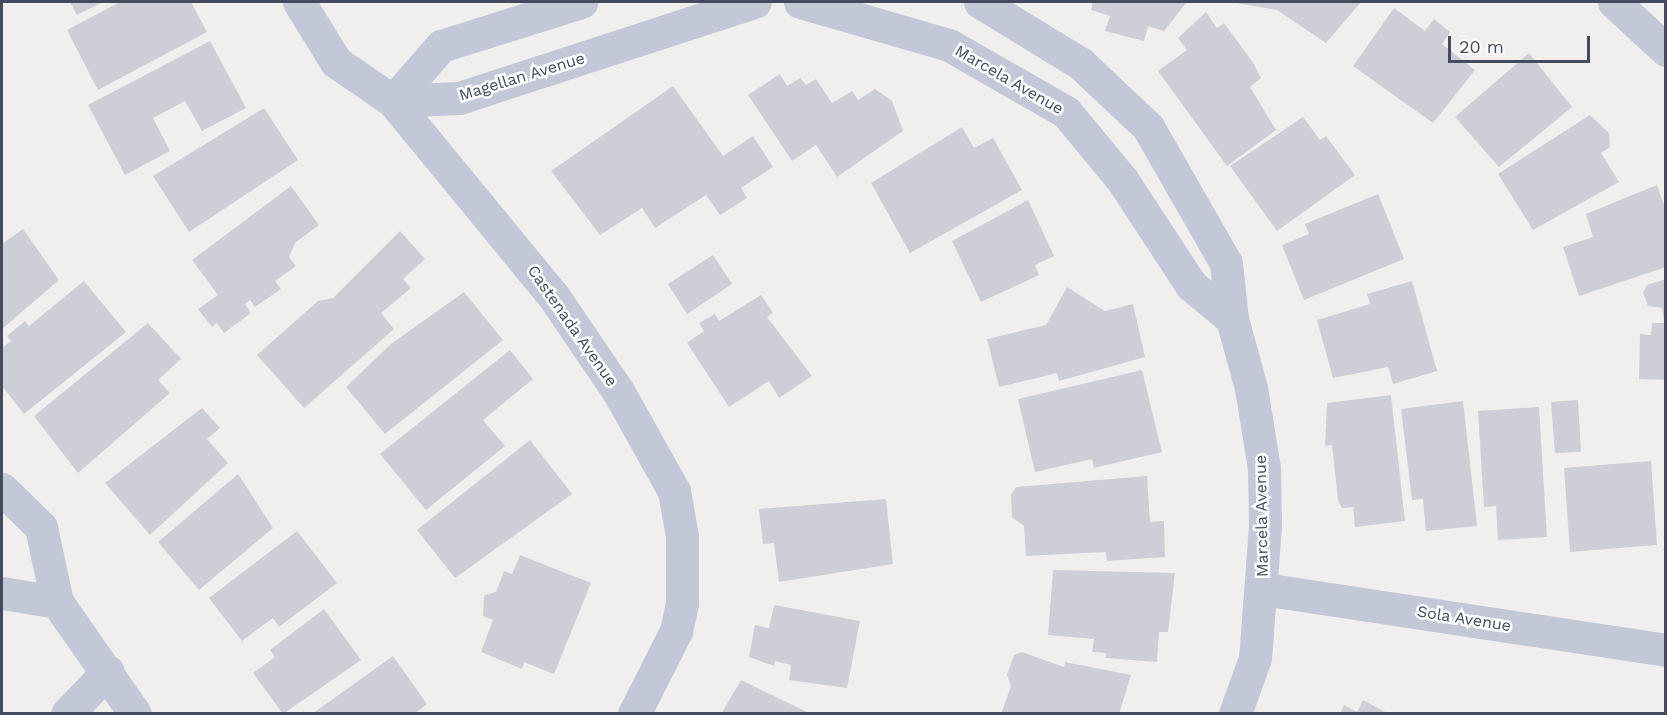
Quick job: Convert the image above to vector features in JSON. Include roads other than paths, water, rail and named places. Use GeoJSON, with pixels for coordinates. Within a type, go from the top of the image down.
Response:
{"type":"FeatureCollection","features":[{"type":"Feature","properties":{"kind":"street","name":"Castenada Avenue"},"geometry":{"type":"LineString","coordinates":[[299,2],[336,62],[393,101],[554,297],[618,391],[674,491],[682,536],[682,603],[676,631],[634,714]]}},
{"type":"Feature","properties":{"kind":"street"},"geometry":{"type":"LineString","coordinates":[[393,101],[441,46],[581,2]]}},
{"type":"Feature","properties":{"kind":"street","name":"Magellan Avenue"},"geometry":{"type":"LineString","coordinates":[[393,101],[459,98],[754,2]]}},
{"type":"Feature","properties":{"kind":"street","name":"Marcela Avenue"},"geometry":{"type":"LineString","coordinates":[[800,2],[950,45],[1066,112],[1123,181],[1191,285],[1232,319]]}},
{"type":"Feature","properties":{"kind":"street","name":"Marcela Avenue"},"geometry":{"type":"LineString","coordinates":[[980,2],[1073,58],[1148,127],[1226,263],[1232,319],[1251,388],[1264,468],[1263,589],[1255,658],[1235,714]]}},
{"type":"Feature","properties":{"kind":"street"},"geometry":{"type":"LineString","coordinates":[[1614,2],[1665,50]]}},
{"type":"Feature","properties":{"kind":"street"},"geometry":{"type":"LineString","coordinates":[[2,489],[40,527],[57,602],[108,670],[135,714]]}},
{"type":"Feature","properties":{"kind":"street","name":"Sola Avenue"},"geometry":{"type":"LineString","coordinates":[[1263,589],[1665,650]]}},
{"type":"Feature","properties":{"kind":"street"},"geometry":{"type":"LineString","coordinates":[[2,593],[57,602]]}},
{"type":"Feature","properties":{"kind":"street"},"geometry":{"type":"LineString","coordinates":[[67,714],[108,670]]}}]}
